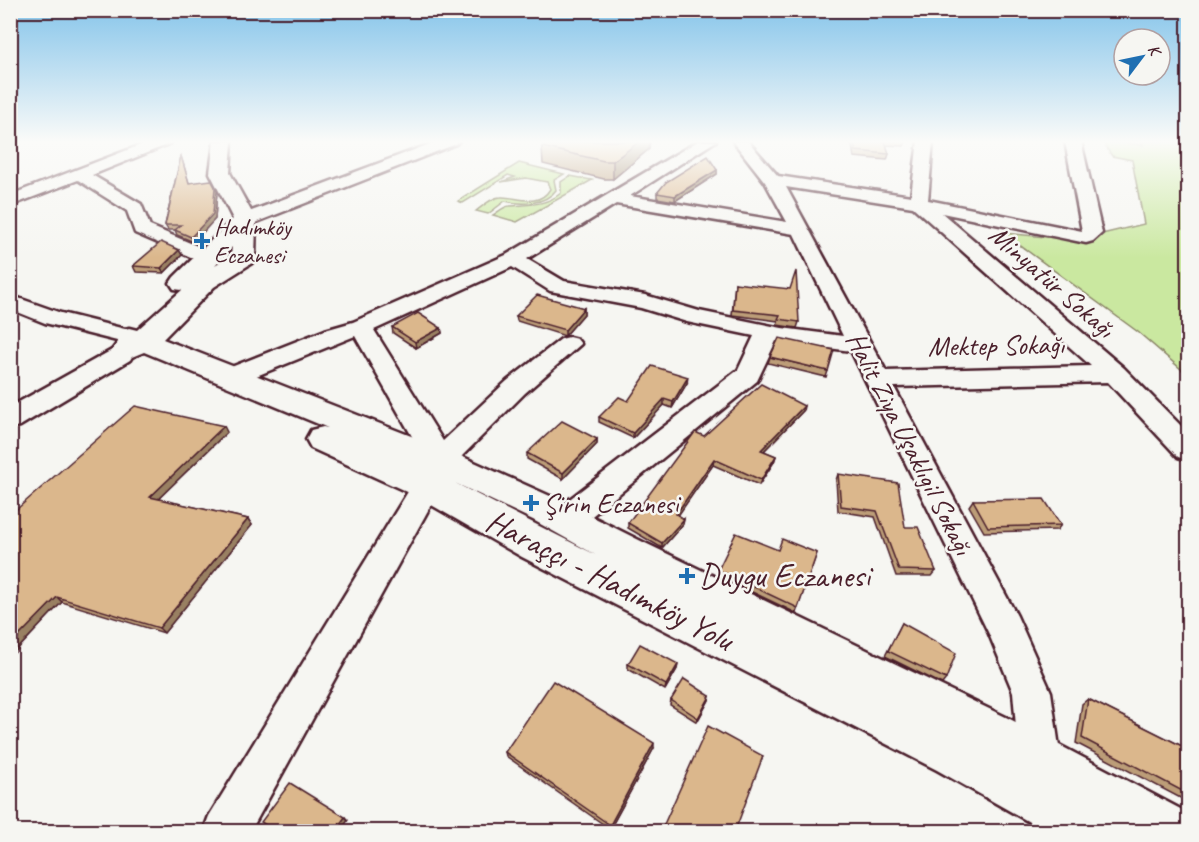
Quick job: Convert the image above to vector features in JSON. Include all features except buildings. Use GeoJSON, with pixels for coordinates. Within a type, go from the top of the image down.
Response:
{"type":"FeatureCollection","features":[{"type":"Feature","properties":{"kind":"main road"},"geometry":{"type":"LineString","coordinates":[[125,345],[156,331],[205,282],[243,258],[245,220],[224,180]]}},
{"type":"Feature","properties":{"kind":"main road"},"geometry":{"type":"LineString","coordinates":[[125,345],[245,220]]}},
{"type":"Feature","properties":{"kind":"main road"},"geometry":{"type":"LineString","coordinates":[[125,345],[230,377],[434,473],[565,520],[1043,798],[1170,831]]}},
{"type":"Feature","properties":{"kind":"main road","name":"Haraççı - Hadımköy Yolu"},"geometry":{"type":"LineString","coordinates":[[125,345],[200,389],[364,456],[434,473],[536,545],[955,752],[1101,831]]}},
{"type":"Feature","properties":{"kind":"street"},"geometry":{"type":"LineString","coordinates":[[10,201],[62,180]]}},
{"type":"Feature","properties":{"kind":"street"},"geometry":{"type":"LineString","coordinates":[[88,180],[135,208],[142,229],[207,257]]}},
{"type":"Feature","properties":{"kind":"street"},"geometry":{"type":"LineString","coordinates":[[245,220],[349,180]]}},
{"type":"Feature","properties":{"kind":"street"},"geometry":{"type":"LineString","coordinates":[[230,377],[333,335],[361,327],[513,259],[641,180]]}},
{"type":"Feature","properties":{"kind":"street","name":"Halit Ziya Uşaklıgil Sokağı"},"geometry":{"type":"LineString","coordinates":[[774,180],[1004,628],[1032,692],[1043,798]]}},
{"type":"Feature","properties":{"kind":"street"},"geometry":{"type":"LineString","coordinates":[[776,180],[919,203],[1086,237],[1092,233],[1081,180]]}},
{"type":"Feature","properties":{"kind":"street"},"geometry":{"type":"LineString","coordinates":[[919,203],[922,180]]}},
{"type":"Feature","properties":{"kind":"street"},"geometry":{"type":"LineString","coordinates":[[611,198],[801,230]]}},
{"type":"Feature","properties":{"kind":"street","name":"Minyatür Sokağı"},"geometry":{"type":"LineString","coordinates":[[919,203],[1115,374],[1188,450]]}},
{"type":"Feature","properties":{"kind":"street"},"geometry":{"type":"LineString","coordinates":[[513,259],[558,286],[645,302],[695,317],[768,332],[860,345]]}},
{"type":"Feature","properties":{"kind":"street"},"geometry":{"type":"LineString","coordinates":[[10,301],[53,318],[56,323],[77,335],[125,345]]}},
{"type":"Feature","properties":{"kind":"street"},"geometry":{"type":"LineString","coordinates":[[361,327],[434,473]]}},
{"type":"Feature","properties":{"kind":"street"},"geometry":{"type":"LineString","coordinates":[[565,520],[748,375],[768,332]]}},
{"type":"Feature","properties":{"kind":"street"},"geometry":{"type":"LineString","coordinates":[[225,831],[434,473],[516,387],[568,344]]}},
{"type":"Feature","properties":{"kind":"street"},"geometry":{"type":"LineString","coordinates":[[10,408],[125,345]]}},
{"type":"Feature","properties":{"kind":"street"},"geometry":{"type":"LineString","coordinates":[[10,419],[125,345]]}},
{"type":"Feature","properties":{"kind":"street","name":"Mektep Sokağı"},"geometry":{"type":"LineString","coordinates":[[877,379],[1115,374]]}},
{"type":"Feature","properties":{"kind":"green space"},"geometry":{"type":"Polygon","coordinates":[[[491,180],[499,180],[463,203],[458,201],[491,180]]]}},
{"type":"Feature","properties":{"kind":"green space"},"geometry":{"type":"Polygon","coordinates":[[[538,180],[554,180],[556,190],[546,199],[532,203],[505,201],[488,214],[476,211],[498,197],[539,199],[550,189],[547,182],[538,180]]]}},
{"type":"Feature","properties":{"kind":"green space"},"geometry":{"type":"Polygon","coordinates":[[[591,180],[517,222],[493,215],[508,206],[537,204],[549,200],[561,193],[561,182],[591,180]]]}},
{"type":"Feature","properties":{"kind":"green space"},"geometry":{"type":"Polygon","coordinates":[[[1136,180],[1188,180],[1188,375],[1138,332],[1003,233],[1088,241],[1102,234],[1144,224],[1136,180]]]}},
{"type":"Feature","properties":{"kind":"place","name":"Hadımköy Eczanesi"},"geometry":{"type":"Point","coordinates":[202,241]}},
{"type":"Feature","properties":{"kind":"place","name":"Şirin Eczanesi"},"geometry":{"type":"Point","coordinates":[531,503]}},
{"type":"Feature","properties":{"kind":"place","name":"Duygu Eczanesi"},"geometry":{"type":"Point","coordinates":[687,576]}}]}
